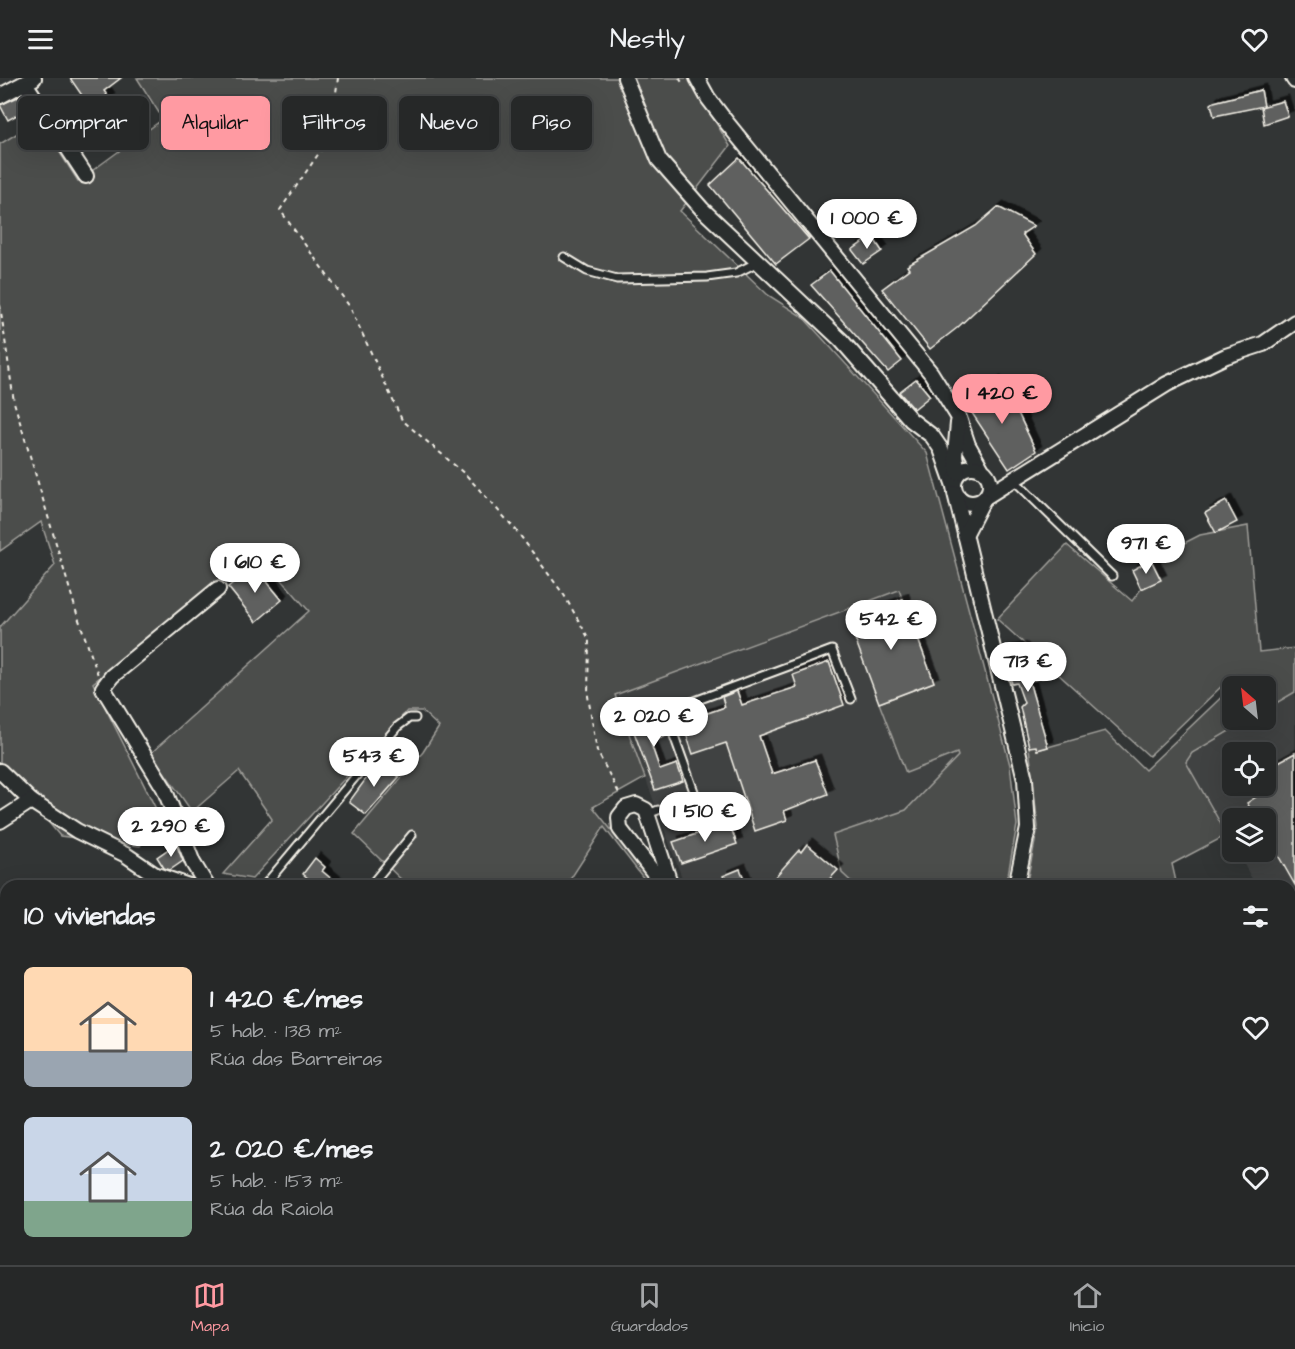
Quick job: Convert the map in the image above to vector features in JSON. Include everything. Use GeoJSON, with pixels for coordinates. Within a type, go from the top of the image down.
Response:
{"type":"FeatureCollection","features":[{"type":"Feature","properties":{"kind":"street"},"geometry":{"type":"LineString","coordinates":[[625,78],[659,160],[702,210],[841,340],[911,420],[932,436],[941,449],[965,502],[972,503],[985,498],[1167,384],[1226,356],[1263,344],[1295,322]]}},
{"type":"Feature","properties":{"kind":"street"},"geometry":{"type":"LineString","coordinates":[[697,78],[708,98],[932,373],[968,445],[985,473],[985,498],[964,537]]}},
{"type":"Feature","properties":{"kind":"street"},"geometry":{"type":"LineString","coordinates":[[0,96],[29,81],[86,176]]}},
{"type":"Feature","properties":{"kind":"street"},"geometry":{"type":"LineString","coordinates":[[932,436],[951,433],[958,422]]}},
{"type":"Feature","properties":{"kind":"street"},"geometry":{"type":"LineString","coordinates":[[958,422],[955,484],[964,537],[1025,779],[1028,828],[1017,880]]}},
{"type":"Feature","properties":{"kind":"street"},"geometry":{"type":"LineString","coordinates":[[955,484],[969,466],[985,473],[1014,480]]}},
{"type":"Feature","properties":{"kind":"street"},"geometry":{"type":"LineString","coordinates":[[203,880],[193,863],[165,788],[103,688],[112,676],[218,589]]}},
{"type":"Feature","properties":{"kind":"street"},"geometry":{"type":"LineString","coordinates":[[0,771],[31,801],[154,874],[172,880]]}},
{"type":"Feature","properties":{"kind":"street"},"geometry":{"type":"LineString","coordinates":[[0,821],[31,801]]}},
{"type":"Feature","properties":{"kind":"street"},"geometry":{"type":"LineString","coordinates":[[659,880],[620,829],[619,817],[626,808],[640,806],[653,812],[670,880]]}},
{"type":"Feature","properties":{"kind":"lane"},"geometry":{"type":"LineString","coordinates":[[564,257],[587,271],[617,279],[664,280],[727,274],[741,271],[758,262]]}},
{"type":"Feature","properties":{"kind":"lane"},"geometry":{"type":"LineString","coordinates":[[1014,480],[1112,576]]}},
{"type":"Feature","properties":{"kind":"lane"},"geometry":{"type":"LineString","coordinates":[[696,797],[668,719],[676,708],[832,650],[851,699]]}},
{"type":"Feature","properties":{"kind":"lane"},"geometry":{"type":"LineString","coordinates":[[269,880],[397,728],[409,718],[415,717]]}},
{"type":"Feature","properties":{"kind":"lane"},"geometry":{"type":"LineString","coordinates":[[375,880],[412,835]]}},
{"type":"Feature","properties":{"kind":"path"},"geometry":{"type":"LineString","coordinates":[[338,78],[330,137],[280,210],[350,307],[402,420],[466,475],[516,530],[564,595],[589,639],[588,696],[597,751],[626,808]]}},
{"type":"Feature","properties":{"kind":"path"},"geometry":{"type":"LineString","coordinates":[[0,305],[14,402],[87,646],[103,688]]}},
{"type":"Feature","properties":{"kind":"shaded area"},"geometry":{"type":"Polygon","coordinates":[[[137,78],[689,78],[730,146],[680,211],[768,295],[803,317],[927,453],[1010,765],[1017,825],[1007,880],[850,880],[842,873],[833,835],[906,810],[958,756],[957,753],[906,773],[879,703],[934,682],[899,590],[615,695],[645,778],[593,807],[651,880],[645,880],[604,827],[570,880],[402,880],[354,834],[423,752],[439,727],[422,711],[407,711],[252,879],[223,874],[272,819],[239,771],[192,812],[151,753],[309,611],[255,549],[93,683],[160,817],[140,846],[60,836],[0,764],[0,627],[55,565],[41,522],[0,551],[0,144],[18,133],[18,150],[58,150],[78,181],[120,150],[149,150],[149,129],[161,120],[161,150],[270,150],[270,96],[161,96],[161,116],[137,78]]]}},
{"type":"Feature","properties":{"kind":"shaded area"},"geometry":{"type":"Polygon","coordinates":[[[1248,526],[1259,652],[1295,648],[1295,692],[1276,703],[1276,676],[1222,676],[1222,686],[1149,756],[997,619],[1067,545],[1132,601],[1141,589],[1160,580],[1151,560],[1200,535],[1248,526]]]}},
{"type":"Feature","properties":{"kind":"shaded area"},"geometry":{"type":"Polygon","coordinates":[[[900,590],[934,682],[930,684],[958,756],[906,810],[833,835],[842,873],[850,880],[683,880],[615,695],[900,590]]]}},
{"type":"Feature","properties":{"kind":"shaded area"},"geometry":{"type":"Polygon","coordinates":[[[1295,692],[1295,880],[1253,880],[1243,862],[1276,862],[1276,808],[1222,808],[1222,826],[1186,762],[1192,753],[1231,730],[1276,730],[1276,703],[1295,692]]]}},
{"type":"Feature","properties":{"kind":"shaded area"},"geometry":{"type":"Polygon","coordinates":[[[1222,697],[1222,730],[1231,730],[1192,753],[1186,762],[1222,826],[1222,838],[1172,864],[1176,880],[1027,880],[1038,827],[1029,747],[1036,745],[1037,750],[1105,731],[1145,770],[1222,697]]]}},
{"type":"Feature","properties":{"kind":"building"},"geometry":{"type":"Polygon","coordinates":[[[70,78],[121,78],[104,91],[108,96],[82,96],[70,78]]]}},
{"type":"Feature","properties":{"kind":"building"},"geometry":{"type":"Polygon","coordinates":[[[1261,90],[1264,106],[1214,116],[1211,104],[1214,102],[1261,90]]]}},
{"type":"Feature","properties":{"kind":"building"},"geometry":{"type":"Polygon","coordinates":[[[18,97],[18,114],[8,120],[0,105],[18,97]]]}},
{"type":"Feature","properties":{"kind":"building"},"geometry":{"type":"Polygon","coordinates":[[[1283,101],[1288,116],[1264,124],[1261,107],[1283,101]]]}},
{"type":"Feature","properties":{"kind":"building"},"geometry":{"type":"Polygon","coordinates":[[[739,158],[809,239],[776,264],[710,185],[739,158]]]}},
{"type":"Feature","properties":{"kind":"building"},"geometry":{"type":"Polygon","coordinates":[[[998,207],[1034,226],[1022,234],[1036,254],[957,328],[930,349],[882,289],[909,269],[907,266],[976,226],[998,207]]]}},
{"type":"Feature","properties":{"kind":"building"},"geometry":{"type":"Polygon","coordinates":[[[872,236],[882,251],[863,264],[852,250],[872,236]]]}},
{"type":"Feature","properties":{"kind":"building"},"geometry":{"type":"Polygon","coordinates":[[[830,271],[902,361],[888,372],[811,285],[830,271]]]}},
{"type":"Feature","properties":{"kind":"building"},"geometry":{"type":"Polygon","coordinates":[[[916,379],[930,396],[914,409],[899,392],[916,379]]]}},
{"type":"Feature","properties":{"kind":"building"},"geometry":{"type":"Polygon","coordinates":[[[995,381],[1017,411],[1036,451],[1009,469],[966,404],[995,381]]]}},
{"type":"Feature","properties":{"kind":"building"},"geometry":{"type":"Polygon","coordinates":[[[1226,501],[1237,522],[1216,533],[1205,513],[1226,501]]]}},
{"type":"Feature","properties":{"kind":"building"},"geometry":{"type":"Polygon","coordinates":[[[1151,560],[1161,580],[1141,589],[1132,570],[1151,560]]]}},
{"type":"Feature","properties":{"kind":"building"},"geometry":{"type":"Polygon","coordinates":[[[254,566],[282,600],[256,622],[228,587],[254,566]]]}},
{"type":"Feature","properties":{"kind":"building"},"geometry":{"type":"Polygon","coordinates":[[[903,599],[934,682],[879,703],[848,620],[903,599]]]}},
{"type":"Feature","properties":{"kind":"building"},"geometry":{"type":"Polygon","coordinates":[[[1021,648],[1051,676],[1029,681],[1048,747],[1037,750],[1036,746],[1029,747],[1020,707],[1024,703],[1017,683],[1012,684],[1004,651],[1021,648]]]}},
{"type":"Feature","properties":{"kind":"building"},"geometry":{"type":"Polygon","coordinates":[[[829,662],[844,705],[759,736],[772,774],[815,760],[828,794],[784,811],[787,820],[755,831],[726,743],[693,754],[682,722],[725,707],[722,697],[737,691],[742,705],[797,687],[793,675],[829,662]]]}},
{"type":"Feature","properties":{"kind":"building"},"geometry":{"type":"Polygon","coordinates":[[[657,708],[667,735],[650,741],[660,770],[677,764],[683,781],[655,790],[629,718],[657,708]]]}},
{"type":"Feature","properties":{"kind":"building"},"geometry":{"type":"Polygon","coordinates":[[[1295,753],[1295,880],[1292,880],[1276,852],[1276,808],[1250,808],[1247,803],[1255,796],[1276,796],[1276,777],[1279,775],[1276,763],[1295,753]]]}},
{"type":"Feature","properties":{"kind":"building"},"geometry":{"type":"Polygon","coordinates":[[[379,761],[399,777],[366,815],[349,802],[379,761]]]}},
{"type":"Feature","properties":{"kind":"building"},"geometry":{"type":"Polygon","coordinates":[[[729,823],[737,844],[681,863],[673,842],[729,823]]]}},
{"type":"Feature","properties":{"kind":"building"},"geometry":{"type":"Polygon","coordinates":[[[176,844],[183,861],[170,870],[164,868],[157,857],[176,844]]]}},
{"type":"Feature","properties":{"kind":"building"},"geometry":{"type":"Polygon","coordinates":[[[807,844],[838,870],[829,880],[772,880],[799,850],[801,852],[807,844]]]}},
{"type":"Feature","properties":{"kind":"building"},"geometry":{"type":"Polygon","coordinates":[[[315,858],[325,867],[322,871],[333,880],[310,880],[303,874],[315,858]]]}},
{"type":"Feature","properties":{"kind":"building"},"geometry":{"type":"Polygon","coordinates":[[[740,869],[745,880],[725,880],[723,876],[740,869]]]}}]}
